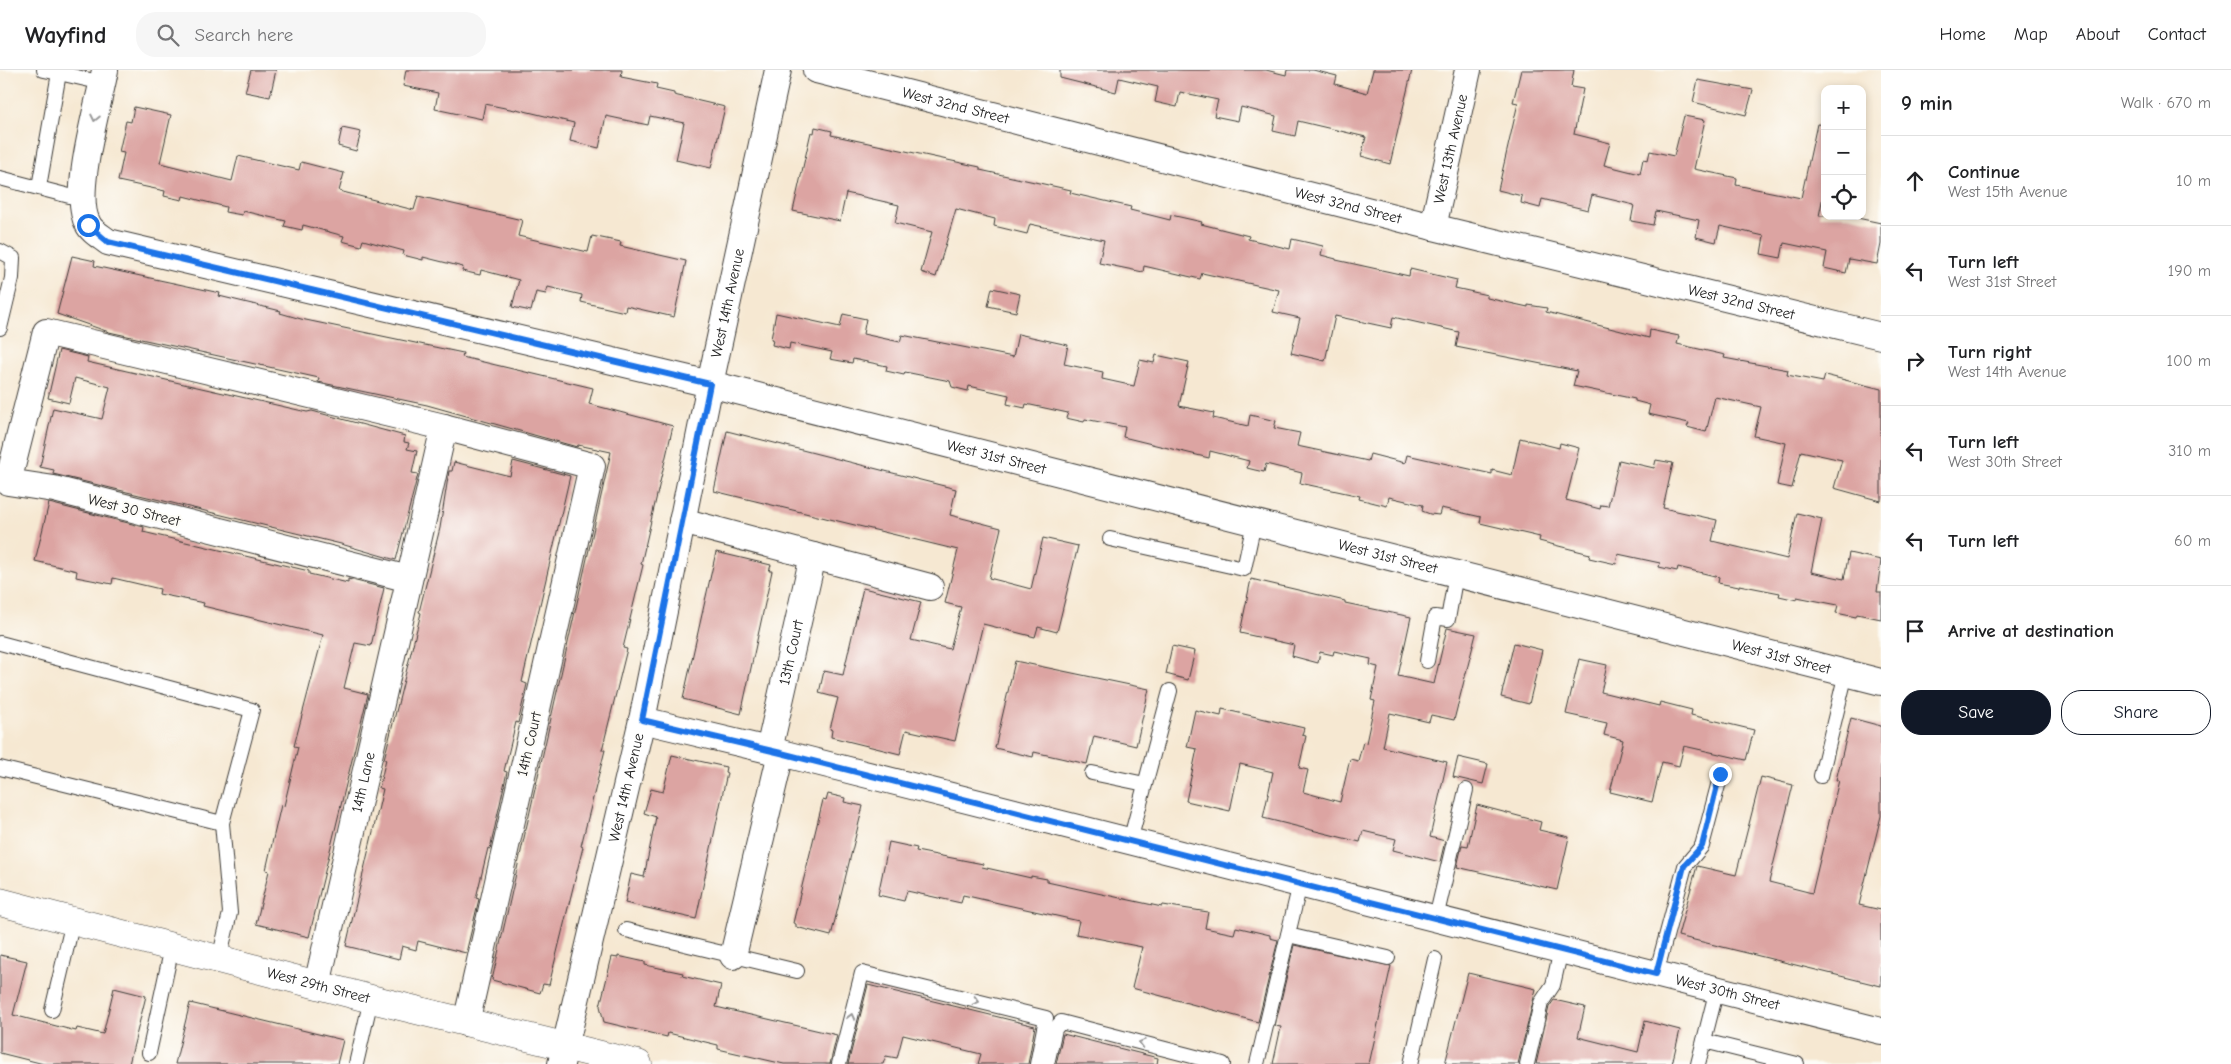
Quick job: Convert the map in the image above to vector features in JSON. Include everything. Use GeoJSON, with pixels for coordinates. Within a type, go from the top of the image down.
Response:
{"type":"FeatureCollection","features":[{"type":"Feature","properties":{"kind":"street","name":"West 14th Avenue"},"geometry":{"type":"LineString","coordinates":[[563,1055],[642,720],[710,384],[778,70]]}},
{"type":"Feature","properties":{"kind":"street","name":"West 32nd Street"},"geometry":{"type":"LineString","coordinates":[[816,70],[1432,227],[1881,336]]}},
{"type":"Feature","properties":{"kind":"street","name":"West 13th Avenue"},"geometry":{"type":"LineString","coordinates":[[1432,227],[1468,70]]}},
{"type":"Feature","properties":{"kind":"street"},"geometry":{"type":"LineString","coordinates":[[81,200],[89,148],[104,76]]}},
{"type":"Feature","properties":{"kind":"street","name":"West 31st Street"},"geometry":{"type":"LineString","coordinates":[[81,200],[88,225],[108,242],[710,384],[1881,682]]}},
{"type":"Feature","properties":{"kind":"street","name":"West 30 Street"},"geometry":{"type":"LineString","coordinates":[[409,579],[54,490],[8,482],[46,332],[444,427]]}},
{"type":"Feature","properties":{"kind":"street","name":"14th Court"},"geometry":{"type":"LineString","coordinates":[[444,427],[592,466],[466,1023]]}},
{"type":"Feature","properties":{"kind":"street","name":"14th Lane"},"geometry":{"type":"LineString","coordinates":[[317,985],[444,427]]}},
{"type":"Feature","properties":{"kind":"street"},"geometry":{"type":"LineString","coordinates":[[682,521],[930,587]]}},
{"type":"Feature","properties":{"kind":"street","name":"13th Court"},"geometry":{"type":"LineString","coordinates":[[733,956],[813,556]]}},
{"type":"Feature","properties":{"kind":"street","name":"West 30th Street"},"geometry":{"type":"LineString","coordinates":[[642,720],[775,751],[1881,1031]]}},
{"type":"Feature","properties":{"kind":"street","name":"West 29th Street"},"geometry":{"type":"LineString","coordinates":[[0,902],[466,1023],[563,1055],[638,1064]]}},
{"type":"Feature","properties":{"kind":"lane"},"geometry":{"type":"LineString","coordinates":[[44,70],[104,76]]}},
{"type":"Feature","properties":{"kind":"lane"},"geometry":{"type":"LineString","coordinates":[[39,187],[59,73]]}},
{"type":"Feature","properties":{"kind":"lane"},"geometry":{"type":"LineString","coordinates":[[0,178],[39,187],[81,200]]}},
{"type":"Feature","properties":{"kind":"lane"},"geometry":{"type":"LineString","coordinates":[[0,251],[13,258],[12,278],[0,328]]}},
{"type":"Feature","properties":{"kind":"lane"},"geometry":{"type":"LineString","coordinates":[[1110,539],[1244,569],[1254,523]]}},
{"type":"Feature","properties":{"kind":"lane"},"geometry":{"type":"LineString","coordinates":[[1427,661],[1435,617],[1448,620],[1456,574]]}},
{"type":"Feature","properties":{"kind":"lane"},"geometry":{"type":"LineString","coordinates":[[0,643],[252,710],[222,823],[230,913],[219,959]]}},
{"type":"Feature","properties":{"kind":"lane"},"geometry":{"type":"LineString","coordinates":[[1822,776],[1846,673]]}},
{"type":"Feature","properties":{"kind":"lane"},"geometry":{"type":"LineString","coordinates":[[1130,841],[1170,690]]}},
{"type":"Feature","properties":{"kind":"lane"},"geometry":{"type":"LineString","coordinates":[[0,768],[222,823]]}},
{"type":"Feature","properties":{"kind":"lane"},"geometry":{"type":"LineString","coordinates":[[1092,774],[1145,784]]}},
{"type":"Feature","properties":{"kind":"lane"},"geometry":{"type":"LineString","coordinates":[[1656,974],[1684,866],[1702,846],[1720,774]]}},
{"type":"Feature","properties":{"kind":"lane"},"geometry":{"type":"LineString","coordinates":[[1436,918],[1466,790]]}},
{"type":"Feature","properties":{"kind":"lane"},"geometry":{"type":"LineString","coordinates":[[1257,1064],[1300,884]]}},
{"type":"Feature","properties":{"kind":"lane"},"geometry":{"type":"LineString","coordinates":[[52,1010],[73,921]]}},
{"type":"Feature","properties":{"kind":"lane"},"geometry":{"type":"LineString","coordinates":[[626,930],[797,971]]}},
{"type":"Feature","properties":{"kind":"lane"},"geometry":{"type":"LineString","coordinates":[[1288,935],[1388,958]]}},
{"type":"Feature","properties":{"kind":"lane"},"geometry":{"type":"LineString","coordinates":[[149,1054],[172,947]]}},
{"type":"Feature","properties":{"kind":"lane"},"geometry":{"type":"LineString","coordinates":[[1527,1064],[1541,1003],[1553,985],[1561,950]]}},
{"type":"Feature","properties":{"kind":"lane"},"geometry":{"type":"LineString","coordinates":[[1411,1064],[1435,959]]}},
{"type":"Feature","properties":{"kind":"lane"},"geometry":{"type":"LineString","coordinates":[[839,1064],[862,973],[1046,1018],[1037,1064]]}},
{"type":"Feature","properties":{"kind":"lane"},"geometry":{"type":"LineString","coordinates":[[1698,1064],[1716,989]]}},
{"type":"Feature","properties":{"kind":"lane"},"geometry":{"type":"LineString","coordinates":[[356,1064],[371,999]]}},
{"type":"Feature","properties":{"kind":"lane"},"geometry":{"type":"LineString","coordinates":[[1047,1064],[1055,1029],[1061,1022],[1223,1064]]}},
{"type":"Feature","properties":{"kind":"lane"},"geometry":{"type":"LineString","coordinates":[[1704,1041],[1798,1064]]}},
{"type":"Feature","properties":{"kind":"building"},"geometry":{"type":"Polygon","coordinates":[[[251,70],[276,70],[270,97],[245,92],[251,70]]]}},
{"type":"Feature","properties":{"kind":"building"},"geometry":{"type":"Polygon","coordinates":[[[406,70],[622,70],[621,77],[657,84],[656,89],[725,107],[711,168],[676,160],[684,123],[650,116],[648,125],[606,116],[599,148],[570,141],[574,123],[516,109],[485,104],[482,119],[435,109],[438,93],[403,86],[406,70]]]}},
{"type":"Feature","properties":{"kind":"building"},"geometry":{"type":"Polygon","coordinates":[[[1060,70],[1266,70],[1286,75],[1287,70],[1313,70],[1337,76],[1335,84],[1367,93],[1373,70],[1412,70],[1390,164],[1361,156],[1366,137],[1298,121],[1295,136],[1273,131],[1276,116],[1241,107],[1238,121],[1214,116],[1218,100],[1180,92],[1177,107],[1155,102],[1158,87],[1119,78],[1116,92],[1060,78],[1060,70]]]}},
{"type":"Feature","properties":{"kind":"building"},"geometry":{"type":"Polygon","coordinates":[[[1521,70],[1574,70],[1571,87],[1583,89],[1574,134],[1610,143],[1604,165],[1640,174],[1643,159],[1648,160],[1650,151],[1674,156],[1684,116],[1705,120],[1694,169],[1737,178],[1736,185],[1801,198],[1817,124],[1821,124],[1821,206],[1819,216],[1821,216],[1821,220],[1866,220],[1881,223],[1881,244],[1877,264],[1849,259],[1846,273],[1824,268],[1827,252],[1784,243],[1781,258],[1761,254],[1764,236],[1720,226],[1716,242],[1696,237],[1699,220],[1656,211],[1653,225],[1631,221],[1634,205],[1592,195],[1588,210],[1542,199],[1540,208],[1521,203],[1522,196],[1498,190],[1518,103],[1513,102],[1521,70]]]}},
{"type":"Feature","properties":{"kind":"building"},"geometry":{"type":"Polygon","coordinates":[[[1698,80],[1753,90],[1746,115],[1693,102],[1698,80]]]}},
{"type":"Feature","properties":{"kind":"building"},"geometry":{"type":"Polygon","coordinates":[[[134,107],[171,115],[160,163],[232,181],[238,156],[299,170],[301,162],[344,173],[339,191],[414,210],[418,196],[522,220],[518,236],[588,252],[592,236],[621,242],[620,246],[686,261],[674,317],[626,306],[625,312],[581,302],[582,295],[548,287],[546,294],[536,292],[531,311],[512,307],[519,280],[481,270],[480,275],[462,271],[463,267],[423,257],[423,260],[403,255],[404,251],[363,240],[361,246],[342,241],[344,236],[303,225],[302,230],[284,226],[286,221],[243,211],[242,215],[225,212],[226,207],[183,196],[182,200],[164,196],[165,191],[118,181],[124,153],[119,152],[126,121],[131,122],[134,107]]]}},
{"type":"Feature","properties":{"kind":"building"},"geometry":{"type":"Polygon","coordinates":[[[815,127],[832,131],[831,135],[980,167],[980,170],[1071,190],[1070,193],[1131,207],[1130,210],[1170,220],[1171,215],[1202,222],[1201,224],[1249,236],[1248,239],[1290,249],[1292,239],[1323,246],[1321,255],[1336,260],[1409,276],[1410,269],[1457,280],[1455,288],[1487,295],[1487,298],[1528,307],[1528,305],[1547,308],[1546,312],[1649,338],[1650,330],[1679,336],[1677,344],[1725,355],[1724,358],[1788,370],[1787,375],[1823,382],[1825,375],[1881,389],[1881,501],[1834,488],[1842,460],[1801,451],[1792,488],[1777,485],[1786,443],[1754,436],[1761,407],[1715,397],[1706,432],[1687,427],[1689,423],[1648,414],[1650,405],[1635,401],[1635,399],[1573,386],[1577,371],[1456,347],[1459,332],[1393,317],[1391,328],[1335,316],[1325,361],[1291,353],[1300,318],[1273,312],[1279,290],[1202,273],[1200,279],[1144,266],[1143,272],[1099,263],[1104,240],[1030,224],[1027,234],[994,226],[995,219],[956,209],[936,277],[921,272],[932,232],[895,223],[899,205],[846,193],[840,221],[793,211],[811,132],[814,133],[815,127]]]}},
{"type":"Feature","properties":{"kind":"building"},"geometry":{"type":"Polygon","coordinates":[[[342,128],[361,132],[356,151],[338,146],[342,128]]]}},
{"type":"Feature","properties":{"kind":"building"},"geometry":{"type":"Polygon","coordinates":[[[72,256],[95,261],[94,266],[220,293],[219,296],[281,311],[280,313],[301,319],[463,353],[462,357],[593,388],[589,404],[673,426],[623,648],[627,649],[602,750],[605,750],[581,846],[583,847],[549,985],[543,984],[540,993],[492,980],[611,452],[578,445],[577,447],[427,405],[318,382],[319,378],[109,332],[57,314],[72,256]]]}},
{"type":"Feature","properties":{"kind":"building"},"geometry":{"type":"Polygon","coordinates":[[[992,288],[1020,294],[1016,312],[988,306],[992,288]]]}},
{"type":"Feature","properties":{"kind":"building"},"geometry":{"type":"Polygon","coordinates":[[[776,313],[840,327],[843,314],[866,319],[863,334],[900,342],[902,335],[1013,357],[1018,334],[1068,345],[1064,364],[1103,372],[1102,379],[1134,386],[1140,360],[1154,363],[1156,355],[1189,362],[1179,406],[1214,413],[1213,418],[1248,426],[1250,415],[1276,421],[1274,428],[1300,433],[1297,446],[1368,461],[1370,454],[1405,463],[1407,455],[1492,474],[1492,470],[1512,475],[1520,438],[1559,448],[1560,443],[1579,448],[1566,500],[1600,509],[1601,505],[1608,506],[1619,460],[1654,468],[1656,460],[1673,463],[1663,508],[1717,520],[1712,541],[1787,559],[1797,513],[1822,519],[1811,572],[1844,579],[1849,553],[1881,560],[1877,592],[1881,592],[1881,619],[1857,614],[1856,617],[1836,613],[1838,605],[1797,597],[1797,600],[1779,596],[1780,593],[1718,583],[1719,577],[1678,567],[1677,571],[1659,567],[1660,563],[1618,554],[1616,564],[1589,558],[1590,554],[1539,541],[1540,537],[1480,523],[1481,517],[1441,508],[1439,515],[1430,514],[1422,511],[1423,505],[1389,497],[1387,506],[1359,499],[1360,496],[1300,483],[1302,473],[1266,464],[1264,472],[1255,470],[1247,468],[1249,461],[1210,451],[1209,458],[1123,437],[1125,427],[1085,419],[1084,422],[1066,418],[1068,413],[1026,404],[1025,408],[1007,404],[1009,395],[969,386],[968,391],[952,387],[950,381],[905,372],[904,375],[886,371],[887,366],[853,359],[852,363],[830,359],[832,352],[790,343],[789,349],[772,345],[773,340],[771,339],[776,313]]]}},
{"type":"Feature","properties":{"kind":"building"},"geometry":{"type":"Polygon","coordinates":[[[59,350],[88,357],[87,362],[307,412],[312,411],[405,436],[404,442],[409,443],[407,449],[417,451],[412,473],[418,474],[396,560],[341,544],[53,474],[54,470],[40,467],[53,408],[102,419],[110,387],[75,378],[69,403],[48,398],[59,350]]]}},
{"type":"Feature","properties":{"kind":"building"},"geometry":{"type":"Polygon","coordinates":[[[727,431],[956,489],[950,515],[1001,528],[989,578],[1031,589],[1043,538],[1078,546],[1057,632],[1038,627],[1035,637],[983,624],[955,741],[906,730],[900,754],[831,737],[832,730],[830,729],[838,698],[819,693],[824,671],[843,675],[863,588],[921,602],[911,640],[950,649],[961,607],[945,603],[958,550],[714,491],[727,431]]]}},
{"type":"Feature","properties":{"kind":"building"},"geometry":{"type":"Polygon","coordinates":[[[513,461],[570,476],[522,682],[527,684],[504,771],[507,772],[490,849],[488,848],[476,898],[479,899],[466,953],[418,941],[416,950],[402,946],[399,959],[346,946],[383,789],[379,788],[386,759],[384,759],[421,613],[419,612],[440,528],[449,471],[452,471],[454,462],[510,476],[513,461]]]}},
{"type":"Feature","properties":{"kind":"building"},"geometry":{"type":"Polygon","coordinates":[[[49,503],[144,527],[143,532],[309,571],[309,574],[348,583],[348,579],[384,588],[371,646],[355,643],[344,688],[368,694],[309,937],[256,924],[269,871],[266,870],[281,805],[284,806],[298,747],[294,746],[323,635],[203,606],[204,603],[159,594],[160,589],[113,578],[112,584],[76,577],[77,571],[35,561],[49,503]]]}},
{"type":"Feature","properties":{"kind":"building"},"geometry":{"type":"Polygon","coordinates":[[[716,552],[771,565],[769,571],[772,571],[741,714],[683,699],[716,552]]]}},
{"type":"Feature","properties":{"kind":"building"},"geometry":{"type":"Polygon","coordinates":[[[1251,579],[1345,601],[1345,603],[1411,617],[1398,676],[1434,684],[1447,628],[1476,634],[1454,720],[1431,715],[1429,722],[1390,713],[1383,747],[1447,762],[1430,837],[1445,841],[1440,862],[1393,850],[1396,839],[1363,831],[1360,842],[1263,818],[1273,772],[1240,764],[1230,811],[1186,801],[1197,749],[1187,747],[1195,710],[1221,716],[1222,709],[1304,728],[1302,735],[1306,736],[1299,768],[1308,770],[1303,792],[1340,802],[1350,759],[1358,761],[1363,742],[1366,743],[1375,701],[1371,700],[1378,667],[1370,665],[1371,659],[1334,651],[1333,655],[1320,652],[1318,663],[1292,656],[1294,645],[1240,633],[1251,579]]]}},
{"type":"Feature","properties":{"kind":"building"},"geometry":{"type":"Polygon","coordinates":[[[1514,643],[1542,650],[1529,704],[1501,697],[1514,643]]]}},
{"type":"Feature","properties":{"kind":"building"},"geometry":{"type":"Polygon","coordinates":[[[1172,646],[1195,651],[1188,680],[1166,674],[1172,646]]]}},
{"type":"Feature","properties":{"kind":"building"},"geometry":{"type":"Polygon","coordinates":[[[1579,659],[1607,665],[1601,692],[1659,706],[1660,702],[1692,710],[1691,715],[1754,730],[1746,760],[1684,746],[1679,766],[1662,762],[1652,802],[1610,792],[1623,740],[1604,735],[1607,723],[1566,714],[1579,659]]]}},
{"type":"Feature","properties":{"kind":"building"},"geometry":{"type":"Polygon","coordinates":[[[1015,661],[1149,689],[1136,746],[1094,736],[1087,764],[1034,752],[1033,757],[995,748],[1015,661]]]}},
{"type":"Feature","properties":{"kind":"building"},"geometry":{"type":"Polygon","coordinates":[[[1851,718],[1881,726],[1881,816],[1859,905],[1881,910],[1881,986],[1678,936],[1697,866],[1736,875],[1761,777],[1793,785],[1769,882],[1812,893],[1839,780],[1836,780],[1851,718]]]}},
{"type":"Feature","properties":{"kind":"building"},"geometry":{"type":"Polygon","coordinates":[[[672,755],[726,767],[725,772],[727,773],[696,919],[625,903],[631,874],[644,877],[656,817],[644,813],[651,789],[663,792],[672,755]]]}},
{"type":"Feature","properties":{"kind":"building"},"geometry":{"type":"Polygon","coordinates":[[[1458,757],[1488,764],[1483,784],[1453,777],[1458,757]]]}},
{"type":"Feature","properties":{"kind":"building"},"geometry":{"type":"Polygon","coordinates":[[[828,794],[845,798],[844,802],[863,806],[831,936],[796,927],[796,924],[793,923],[823,800],[826,801],[828,794]]]}},
{"type":"Feature","properties":{"kind":"building"},"geometry":{"type":"Polygon","coordinates":[[[1477,805],[1541,822],[1539,830],[1569,837],[1557,890],[1457,867],[1462,845],[1468,846],[1477,805]]]}},
{"type":"Feature","properties":{"kind":"building"},"geometry":{"type":"Polygon","coordinates":[[[889,842],[917,848],[916,851],[983,864],[982,867],[1031,878],[1031,876],[1047,879],[1047,882],[1097,893],[1162,907],[1163,905],[1208,912],[1205,928],[1234,934],[1236,927],[1270,935],[1270,938],[1278,940],[1258,1022],[1132,988],[1142,947],[1076,934],[1079,921],[963,895],[961,903],[907,891],[904,901],[878,895],[889,842]]]}},
{"type":"Feature","properties":{"kind":"building"},"geometry":{"type":"Polygon","coordinates":[[[1294,945],[1391,966],[1369,1064],[1273,1064],[1281,1027],[1275,1026],[1294,945]]]}},
{"type":"Feature","properties":{"kind":"building"},"geometry":{"type":"Polygon","coordinates":[[[0,955],[27,961],[13,1015],[76,1031],[77,1028],[103,1034],[114,988],[146,996],[129,1064],[44,1064],[0,1053],[0,955]]]}},
{"type":"Feature","properties":{"kind":"building"},"geometry":{"type":"Polygon","coordinates":[[[618,956],[645,962],[645,965],[683,973],[682,976],[721,985],[716,1007],[837,1035],[830,1064],[784,1064],[718,1049],[718,1045],[668,1033],[667,1037],[604,1022],[600,1006],[612,957],[618,958],[618,956]]]}},
{"type":"Feature","properties":{"kind":"building"},"geometry":{"type":"Polygon","coordinates":[[[1468,973],[1536,989],[1518,1064],[1445,1064],[1468,973]]]}},
{"type":"Feature","properties":{"kind":"building"},"geometry":{"type":"Polygon","coordinates":[[[868,985],[1035,1026],[1028,1064],[978,1064],[981,1054],[903,1035],[897,1058],[886,1056],[883,1064],[848,1064],[868,985]]]}},
{"type":"Feature","properties":{"kind":"building"},"geometry":{"type":"Polygon","coordinates":[[[1554,1000],[1585,1007],[1578,1037],[1638,1052],[1645,1021],[1680,1030],[1672,1064],[1536,1064],[1549,1007],[1554,1000]]]}},
{"type":"Feature","properties":{"kind":"building"},"geometry":{"type":"Polygon","coordinates":[[[190,1003],[343,1040],[337,1064],[175,1064],[190,1003]]]}},
{"type":"Feature","properties":{"kind":"building"},"geometry":{"type":"Polygon","coordinates":[[[1063,1034],[1158,1058],[1157,1064],[1056,1064],[1063,1034]]]}},
{"type":"Feature","properties":{"kind":"route"},"geometry":{"type":"LineString","coordinates":[[88,225],[108,242],[710,384],[642,720],[781,753],[1656,974],[1684,866],[1702,846],[1720,774]]}}]}
